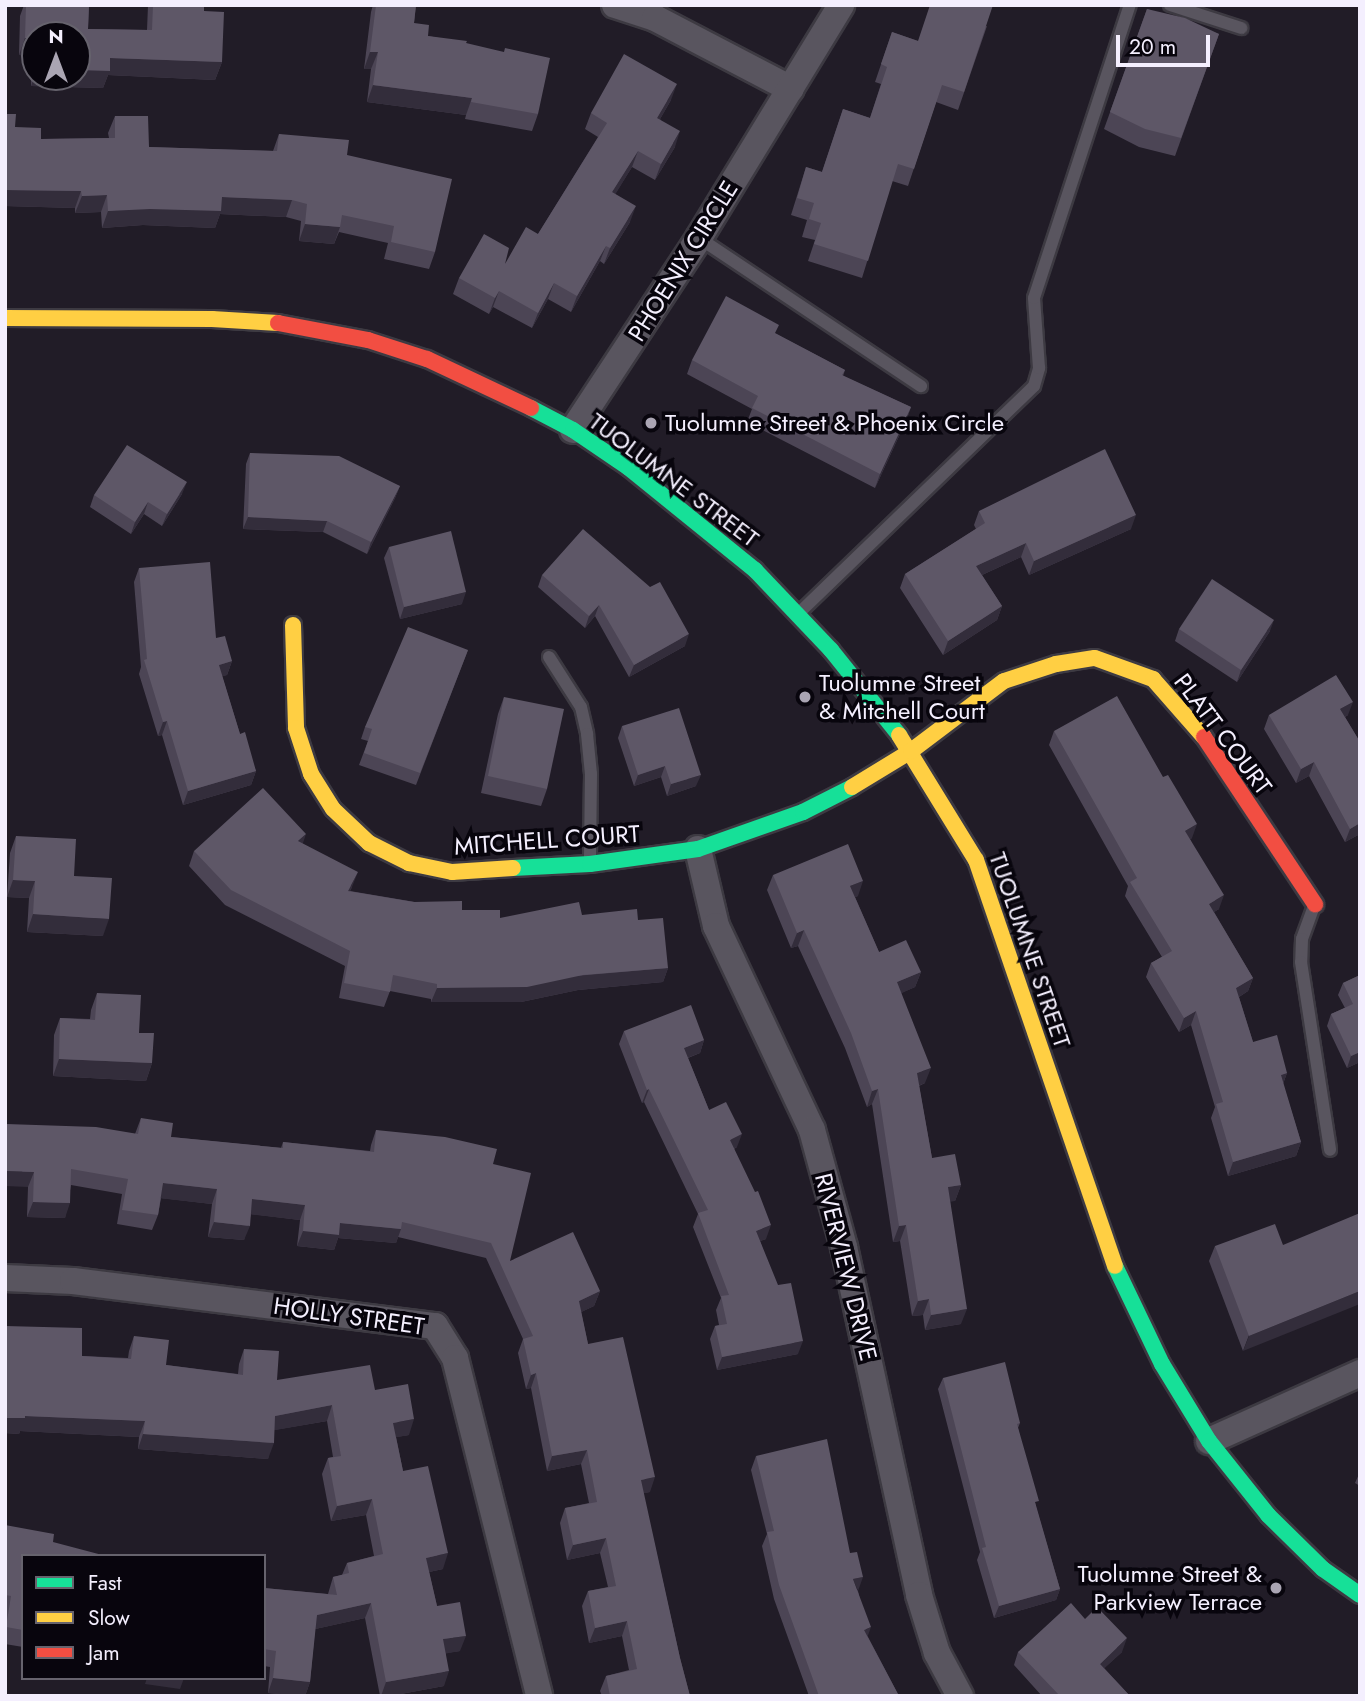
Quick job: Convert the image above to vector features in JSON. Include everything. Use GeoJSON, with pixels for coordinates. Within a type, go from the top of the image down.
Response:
{"type":"FeatureCollection","features":[{"type":"Feature","properties":{"kind":"main road","name":"TUOLUMNE STREET"},"geometry":{"type":"LineString","coordinates":[[5,318],[212,319],[287,324],[368,340],[427,359],[509,396],[573,430],[690,514],[755,570],[831,650],[911,751],[976,860],[1113,1261],[1162,1364],[1209,1441],[1268,1515],[1322,1569],[1360,1595]]}},
{"type":"Feature","properties":{"kind":"main road","name":"MITCHELL COURT"},"geometry":{"type":"LineString","coordinates":[[293,625],[296,728],[311,774],[333,810],[369,843],[409,863],[453,872],[590,864],[698,849],[803,812],[911,751]]}},
{"type":"Feature","properties":{"kind":"main road","name":"PLATT COURT"},"geometry":{"type":"LineString","coordinates":[[911,751],[1004,681],[1056,664],[1095,658],[1153,679],[1202,735],[1315,904]]}},
{"type":"Feature","properties":{"kind":"street"},"geometry":{"type":"LineString","coordinates":[[615,5],[654,18],[791,89]]}},
{"type":"Feature","properties":{"kind":"street","name":"PHOENIX CIRCLE"},"geometry":{"type":"LineString","coordinates":[[573,430],[699,238],[841,5]]}},
{"type":"Feature","properties":{"kind":"street","name":"RIVERVIEW DRIVE"},"geometry":{"type":"LineString","coordinates":[[698,849],[716,926],[811,1130],[844,1247],[919,1595],[937,1653],[960,1696]]}},
{"type":"Feature","properties":{"kind":"street","name":"HOLLY STREET"},"geometry":{"type":"LineString","coordinates":[[5,1278],[73,1281],[435,1326],[454,1358],[539,1696]]}},
{"type":"Feature","properties":{"kind":"street"},"geometry":{"type":"LineString","coordinates":[[1209,1441],[1360,1373]]}},
{"type":"Feature","properties":{"kind":"lane"},"geometry":{"type":"LineString","coordinates":[[797,614],[1034,386],[1039,368],[1034,298],[1130,5]]}},
{"type":"Feature","properties":{"kind":"lane"},"geometry":{"type":"LineString","coordinates":[[1170,5],[1241,28]]}},
{"type":"Feature","properties":{"kind":"lane"},"geometry":{"type":"LineString","coordinates":[[699,238],[921,386]]}},
{"type":"Feature","properties":{"kind":"lane"},"geometry":{"type":"LineString","coordinates":[[549,657],[581,708],[587,734],[591,774],[590,864]]}},
{"type":"Feature","properties":{"kind":"lane"},"geometry":{"type":"LineString","coordinates":[[1315,904],[1302,939],[1301,962],[1330,1150]]}},
{"type":"Feature","properties":{"kind":"building"},"geometry":{"type":"Polygon","coordinates":[[[26,5],[89,5],[88,21],[26,21],[26,5]]]}},
{"type":"Feature","properties":{"kind":"building"},"geometry":{"type":"Polygon","coordinates":[[[153,5],[204,5],[204,11],[224,12],[222,62],[110,58],[110,71],[91,70],[91,29],[152,30],[153,5]]]}},
{"type":"Feature","properties":{"kind":"building"},"geometry":{"type":"Polygon","coordinates":[[[376,5],[416,5],[414,23],[429,25],[428,36],[467,41],[466,43],[504,52],[505,48],[550,58],[538,114],[471,102],[472,98],[373,85],[378,52],[370,52],[376,5]]]}},
{"type":"Feature","properties":{"kind":"building"},"geometry":{"type":"Polygon","coordinates":[[[930,5],[993,5],[964,92],[942,85],[914,169],[898,164],[868,261],[814,244],[821,223],[809,219],[814,203],[797,198],[806,167],[822,172],[843,109],[870,118],[887,67],[881,64],[892,32],[918,41],[930,5]]]}},
{"type":"Feature","properties":{"kind":"building"},"geometry":{"type":"Polygon","coordinates":[[[1147,9],[1185,18],[1219,34],[1181,138],[1145,129],[1110,112],[1147,9]]]}},
{"type":"Feature","properties":{"kind":"building"},"geometry":{"type":"Polygon","coordinates":[[[624,54],[677,84],[657,118],[680,131],[661,164],[638,151],[612,192],[636,206],[610,248],[606,246],[577,296],[554,283],[538,313],[499,291],[495,298],[459,278],[484,234],[509,248],[505,264],[526,227],[538,234],[607,123],[591,113],[624,54]]]}},
{"type":"Feature","properties":{"kind":"building"},"geometry":{"type":"Polygon","coordinates":[[[5,114],[16,114],[15,127],[41,128],[41,139],[115,138],[115,116],[148,116],[149,147],[277,151],[279,134],[349,140],[347,155],[452,179],[435,252],[391,242],[394,226],[342,215],[340,227],[305,224],[307,204],[292,200],[222,197],[221,211],[108,211],[107,195],[82,196],[81,191],[5,190],[5,114]]]}},
{"type":"Feature","properties":{"kind":"building"},"geometry":{"type":"Polygon","coordinates":[[[726,296],[779,325],[775,333],[845,370],[842,375],[911,407],[880,474],[752,408],[758,396],[692,360],[726,296]]]}},
{"type":"Feature","properties":{"kind":"building"},"geometry":{"type":"Polygon","coordinates":[[[127,445],[187,482],[167,514],[148,502],[135,522],[94,495],[127,445]]]}},
{"type":"Feature","properties":{"kind":"building"},"geometry":{"type":"Polygon","coordinates":[[[1105,449],[1136,515],[1034,561],[1026,543],[976,566],[1002,606],[948,641],[905,574],[985,523],[979,511],[1105,449]]]}},
{"type":"Feature","properties":{"kind":"building"},"geometry":{"type":"Polygon","coordinates":[[[250,453],[339,456],[400,486],[371,542],[327,521],[248,517],[250,453]]]}},
{"type":"Feature","properties":{"kind":"building"},"geometry":{"type":"Polygon","coordinates":[[[583,529],[650,587],[660,582],[689,634],[634,665],[599,605],[589,616],[542,575],[583,529]]]}},
{"type":"Feature","properties":{"kind":"building"},"geometry":{"type":"Polygon","coordinates":[[[451,531],[466,592],[404,607],[389,547],[451,531]]]}},
{"type":"Feature","properties":{"kind":"building"},"geometry":{"type":"Polygon","coordinates":[[[210,562],[216,638],[225,636],[232,661],[219,665],[240,734],[245,732],[256,771],[188,791],[167,721],[163,722],[144,660],[147,659],[139,568],[210,562]]]}},
{"type":"Feature","properties":{"kind":"building"},"geometry":{"type":"Polygon","coordinates":[[[1212,579],[1274,620],[1241,670],[1179,629],[1212,579]]]}},
{"type":"Feature","properties":{"kind":"building"},"geometry":{"type":"Polygon","coordinates":[[[408,627],[468,650],[420,773],[364,753],[372,729],[365,727],[408,627]]]}},
{"type":"Feature","properties":{"kind":"building"},"geometry":{"type":"Polygon","coordinates":[[[1336,675],[1353,702],[1340,709],[1360,742],[1360,823],[1350,829],[1314,762],[1301,769],[1269,715],[1336,675]]]}},
{"type":"Feature","properties":{"kind":"building"},"geometry":{"type":"Polygon","coordinates":[[[1117,696],[1163,777],[1168,775],[1197,824],[1185,831],[1224,895],[1209,904],[1253,978],[1236,988],[1253,1042],[1277,1035],[1287,1073],[1281,1075],[1301,1142],[1233,1162],[1216,1104],[1223,1102],[1196,1011],[1184,1018],[1151,963],[1172,951],[1130,882],[1137,878],[1054,731],[1117,696]]]}},
{"type":"Feature","properties":{"kind":"building"},"geometry":{"type":"Polygon","coordinates":[[[504,697],[564,709],[547,789],[488,776],[504,697]]]}},
{"type":"Feature","properties":{"kind":"building"},"geometry":{"type":"Polygon","coordinates":[[[679,708],[701,775],[671,784],[665,766],[638,775],[622,726],[679,708]]]}},
{"type":"Feature","properties":{"kind":"building"},"geometry":{"type":"Polygon","coordinates":[[[263,788],[306,834],[298,841],[358,872],[348,891],[414,902],[462,901],[462,910],[500,910],[500,918],[579,902],[582,915],[637,909],[638,920],[663,918],[668,968],[583,975],[527,987],[437,988],[437,984],[393,975],[390,992],[344,983],[350,951],[231,890],[194,851],[263,788]]]}},
{"type":"Feature","properties":{"kind":"building"},"geometry":{"type":"Polygon","coordinates":[[[16,836],[76,839],[74,876],[112,878],[109,919],[33,914],[35,881],[13,880],[16,836]]]}},
{"type":"Feature","properties":{"kind":"building"},"geometry":{"type":"Polygon","coordinates":[[[848,844],[863,881],[850,886],[879,952],[906,940],[921,972],[897,982],[931,1068],[917,1073],[932,1158],[955,1154],[961,1185],[948,1187],[967,1309],[931,1315],[929,1299],[918,1301],[906,1225],[899,1226],[878,1089],[872,1091],[851,1033],[804,930],[797,933],[773,875],[848,844]]]}},
{"type":"Feature","properties":{"kind":"building"},"geometry":{"type":"Polygon","coordinates":[[[1360,975],[1360,1052],[1351,1056],[1331,1014],[1353,1004],[1343,983],[1360,975]]]}},
{"type":"Feature","properties":{"kind":"building"},"geometry":{"type":"Polygon","coordinates":[[[97,993],[141,995],[139,1033],[154,1033],[152,1063],[59,1059],[60,1018],[95,1020],[97,993]]]}},
{"type":"Feature","properties":{"kind":"building"},"geometry":{"type":"Polygon","coordinates":[[[691,1005],[704,1040],[684,1048],[709,1110],[726,1102],[742,1134],[730,1140],[755,1192],[758,1191],[771,1225],[756,1231],[778,1285],[791,1283],[803,1341],[722,1357],[715,1326],[727,1324],[721,1296],[729,1295],[698,1213],[708,1210],[649,1089],[647,1090],[624,1031],[691,1005]]]}},
{"type":"Feature","properties":{"kind":"building"},"geometry":{"type":"Polygon","coordinates":[[[141,1118],[173,1123],[171,1137],[283,1148],[283,1142],[374,1152],[376,1130],[445,1137],[497,1149],[493,1164],[531,1173],[510,1261],[573,1232],[600,1291],[579,1301],[588,1344],[623,1337],[655,1477],[641,1480],[690,1696],[610,1696],[606,1676],[637,1669],[627,1621],[595,1628],[588,1591],[616,1586],[606,1538],[573,1545],[565,1508],[597,1502],[587,1450],[552,1456],[536,1373],[531,1375],[523,1339],[533,1336],[491,1243],[402,1222],[401,1229],[340,1223],[339,1235],[303,1231],[305,1205],[252,1199],[250,1226],[214,1222],[217,1189],[163,1183],[158,1215],[122,1210],[128,1179],[71,1169],[70,1203],[33,1202],[34,1172],[5,1171],[6,1124],[96,1127],[138,1134],[141,1118]]]}},
{"type":"Feature","properties":{"kind":"building"},"geometry":{"type":"Polygon","coordinates":[[[1360,1213],[1360,1291],[1249,1336],[1215,1246],[1275,1224],[1283,1245],[1360,1213]]]}},
{"type":"Feature","properties":{"kind":"building"},"geometry":{"type":"Polygon","coordinates":[[[5,1326],[82,1328],[82,1356],[131,1359],[134,1336],[169,1340],[166,1365],[243,1375],[244,1349],[279,1351],[277,1380],[370,1365],[375,1390],[408,1384],[414,1419],[393,1423],[403,1471],[428,1466],[448,1553],[426,1558],[437,1606],[460,1602],[466,1636],[443,1639],[449,1671],[386,1682],[371,1603],[317,1615],[310,1682],[273,1678],[276,1651],[266,1649],[266,1588],[337,1595],[333,1577],[349,1573],[347,1563],[383,1554],[372,1499],[337,1506],[328,1458],[341,1456],[332,1405],[275,1416],[274,1443],[143,1434],[145,1421],[25,1416],[5,1418],[5,1326]]]}},
{"type":"Feature","properties":{"kind":"building"},"geometry":{"type":"Polygon","coordinates":[[[1005,1362],[1020,1423],[1017,1424],[1039,1501],[1035,1502],[1060,1589],[999,1606],[982,1548],[986,1547],[943,1378],[1005,1362]]]}},
{"type":"Feature","properties":{"kind":"building"},"geometry":{"type":"Polygon","coordinates":[[[827,1439],[850,1553],[857,1552],[863,1577],[853,1579],[871,1627],[864,1630],[899,1696],[819,1696],[779,1585],[767,1532],[774,1531],[756,1456],[827,1439]]]}},
{"type":"Feature","properties":{"kind":"building"},"geometry":{"type":"Polygon","coordinates":[[[5,1525],[54,1534],[53,1542],[98,1554],[21,1554],[21,1630],[6,1627],[11,1596],[5,1595],[5,1525]]]}},
{"type":"Feature","properties":{"kind":"building"},"geometry":{"type":"Polygon","coordinates":[[[1071,1603],[1085,1619],[1097,1607],[1127,1638],[1100,1664],[1130,1696],[1060,1696],[1018,1652],[1071,1603]]]}},
{"type":"Feature","properties":{"kind":"traffic: fast"},"geometry":{"type":"LineString","coordinates":[[531,408],[573,430],[629,468],[755,570],[831,650],[899,735]]}},
{"type":"Feature","properties":{"kind":"traffic: fast"},"geometry":{"type":"LineString","coordinates":[[513,868],[590,864],[698,849],[803,812],[852,787]]}},
{"type":"Feature","properties":{"kind":"traffic: fast"},"geometry":{"type":"LineString","coordinates":[[1115,1266],[1162,1364],[1209,1441],[1268,1515],[1323,1569],[1360,1595]]}},
{"type":"Feature","properties":{"kind":"traffic: slow"},"geometry":{"type":"LineString","coordinates":[[5,318],[212,319],[278,323]]}},
{"type":"Feature","properties":{"kind":"traffic: slow"},"geometry":{"type":"LineString","coordinates":[[293,625],[296,728],[311,774],[333,809],[369,843],[409,863],[452,872],[513,868]]}},
{"type":"Feature","properties":{"kind":"traffic: slow"},"geometry":{"type":"LineString","coordinates":[[852,787],[911,751],[1004,681],[1056,664],[1095,658],[1153,679],[1204,737]]}},
{"type":"Feature","properties":{"kind":"traffic: slow"},"geometry":{"type":"LineString","coordinates":[[899,735],[976,860],[1115,1266]]}},
{"type":"Feature","properties":{"kind":"traffic: jam"},"geometry":{"type":"LineString","coordinates":[[278,323],[368,340],[427,359],[531,408]]}},
{"type":"Feature","properties":{"kind":"traffic: jam"},"geometry":{"type":"LineString","coordinates":[[1204,737],[1315,904]]}},
{"type":"Feature","properties":{"kind":"place","name":"Tuolumne Street & Phoenix Circle"},"geometry":{"type":"Point","coordinates":[651,423]}},
{"type":"Feature","properties":{"kind":"place","name":"Tuolumne Street & Mitchell Court"},"geometry":{"type":"Point","coordinates":[805,697]}},
{"type":"Feature","properties":{"kind":"place","name":"Tuolumne Street & Parkview Terrace"},"geometry":{"type":"Point","coordinates":[1276,1588]}}]}
